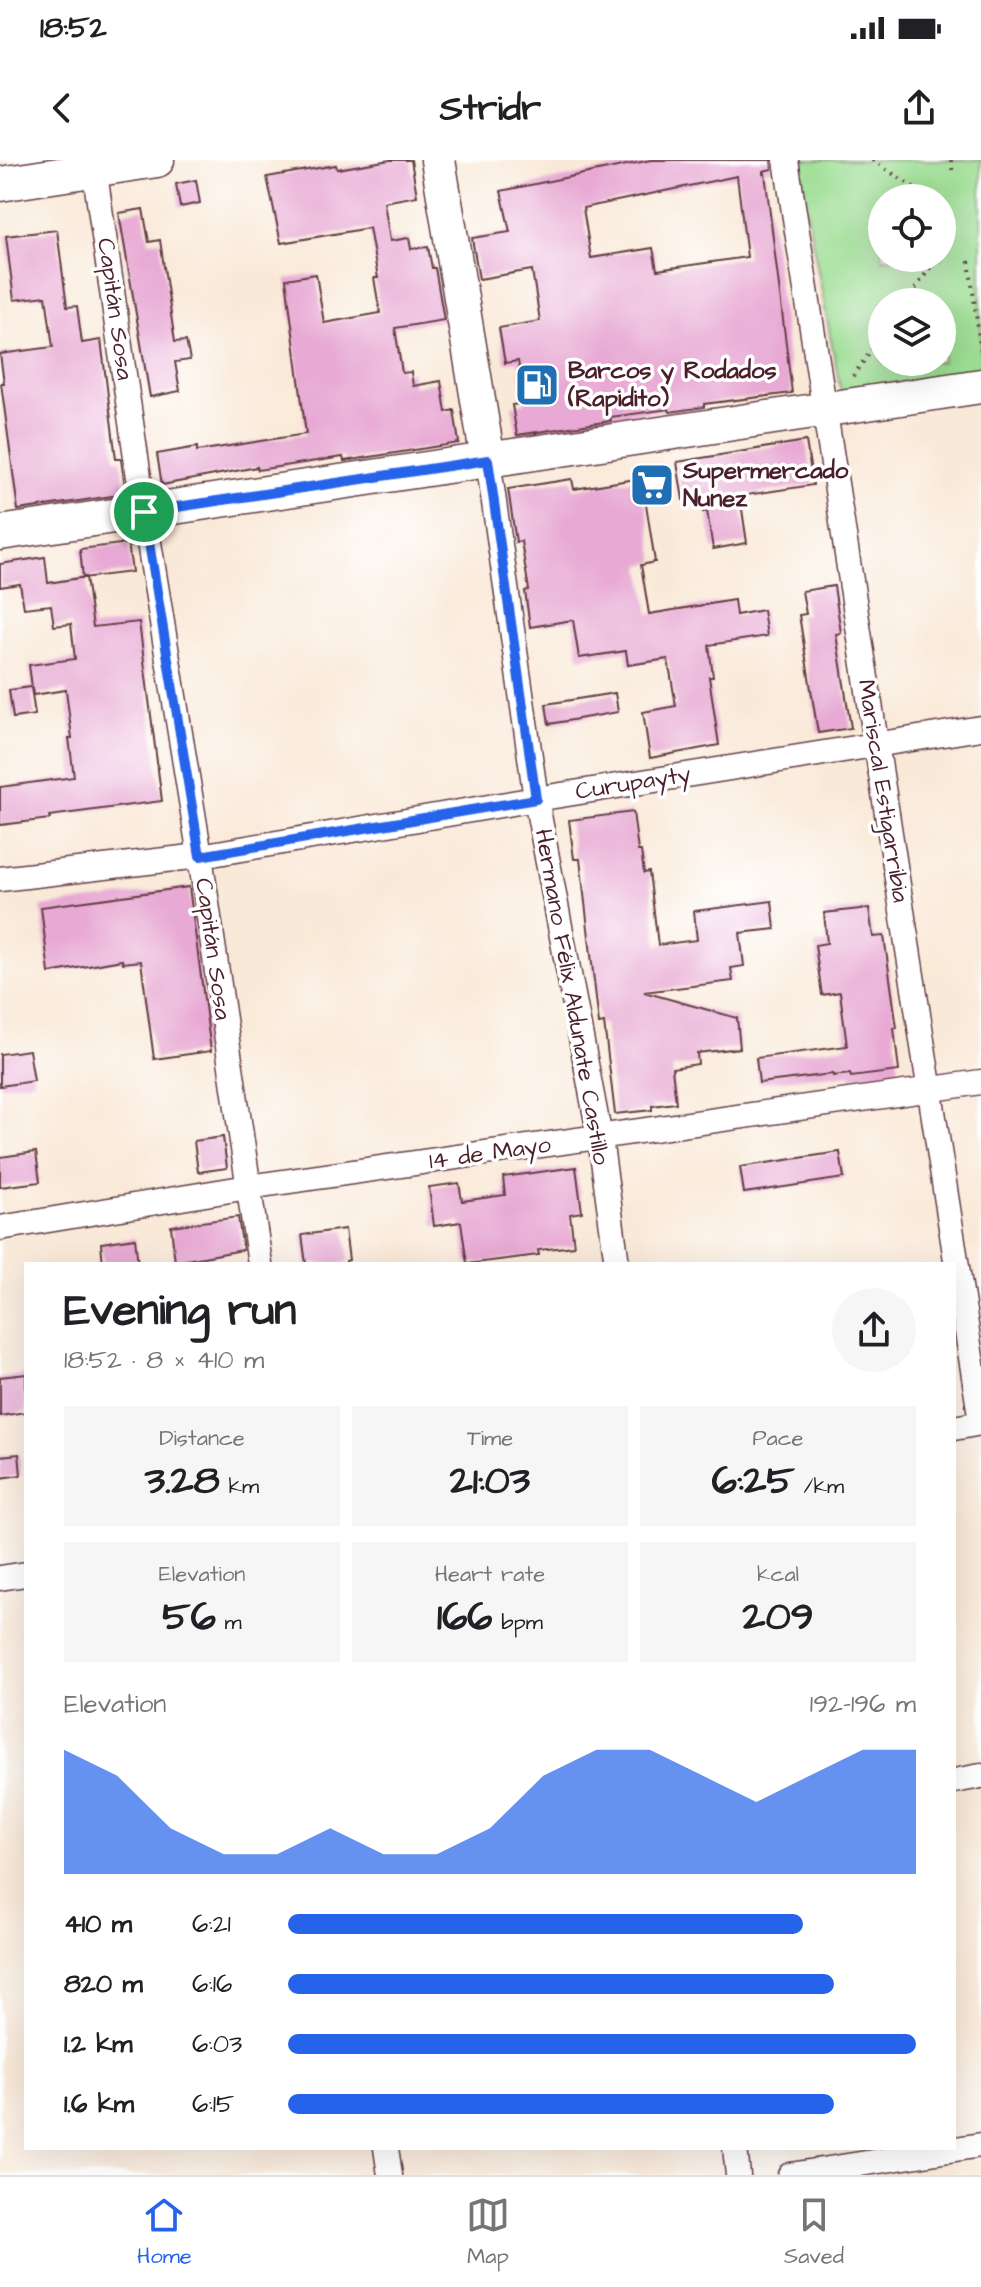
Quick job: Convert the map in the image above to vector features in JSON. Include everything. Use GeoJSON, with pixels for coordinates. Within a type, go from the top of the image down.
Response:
{"type":"FeatureCollection","features":[{"type":"Feature","properties":{"kind":"main road"},"geometry":{"type":"LineString","coordinates":[[0,184],[94,165],[157,160]]}},
{"type":"Feature","properties":{"kind":"main road","name":"Hermano Félix Aldunate Castillo"},"geometry":{"type":"LineString","coordinates":[[438,160],[488,460]]}},
{"type":"Feature","properties":{"kind":"main road"},"geometry":{"type":"LineString","coordinates":[[0,533],[981,386]]}},
{"type":"Feature","properties":{"kind":"street","name":"Mariscal Estigarribia"},"geometry":{"type":"LineString","coordinates":[[786,160],[956,1262]]}},
{"type":"Feature","properties":{"kind":"street","name":"Capitán Sosa"},"geometry":{"type":"LineString","coordinates":[[94,165],[260,1262]]}},
{"type":"Feature","properties":{"kind":"street","name":"Hermano Félix Aldunate Castillo"},"geometry":{"type":"LineString","coordinates":[[488,460],[536,799],[600,1138],[617,1262]]}},
{"type":"Feature","properties":{"kind":"street","name":"Curupayty"},"geometry":{"type":"LineString","coordinates":[[0,879],[200,856],[981,728]]}},
{"type":"Feature","properties":{"kind":"street","name":"14 de Mayo"},"geometry":{"type":"LineString","coordinates":[[0,1228],[248,1187],[981,1082]]}},
{"type":"Feature","properties":{"kind":"street","name":"Mariscal Estigarribia"},"geometry":{"type":"LineString","coordinates":[[956,1263],[981,1423]]}},
{"type":"Feature","properties":{"kind":"street"},"geometry":{"type":"LineString","coordinates":[[956,1428],[981,1423]]}},
{"type":"Feature","properties":{"kind":"street"},"geometry":{"type":"LineString","coordinates":[[0,1578],[24,1574]]}},
{"type":"Feature","properties":{"kind":"street"},"geometry":{"type":"LineString","coordinates":[[956,1781],[981,1776]]}},
{"type":"Feature","properties":{"kind":"street"},"geometry":{"type":"LineString","coordinates":[[956,2149],[981,2145]]}},
{"type":"Feature","properties":{"kind":"street"},"geometry":{"type":"LineString","coordinates":[[386,2150],[390,2175]]}},
{"type":"Feature","properties":{"kind":"street"},"geometry":{"type":"LineString","coordinates":[[735,2150],[738,2175]]}},
{"type":"Feature","properties":{"kind":"street"},"geometry":{"type":"LineString","coordinates":[[790,2175],[949,2150]]}},
{"type":"Feature","properties":{"kind":"path"},"geometry":{"type":"LineString","coordinates":[[872,160],[909,184]]}},
{"type":"Feature","properties":{"kind":"path"},"geometry":{"type":"LineString","coordinates":[[951,160],[953,174]]}},
{"type":"Feature","properties":{"kind":"path"},"geometry":{"type":"LineString","coordinates":[[969,261],[981,352]]}},
{"type":"Feature","properties":{"kind":"path"},"geometry":{"type":"LineString","coordinates":[[850,380],[868,355]]}},
{"type":"Feature","properties":{"kind":"green space"},"geometry":{"type":"Polygon","coordinates":[[[797,160],[981,160],[981,370],[956,374],[956,288],[868,288],[868,376],[944,376],[841,393],[797,160]]]}},
{"type":"Feature","properties":{"kind":"building"},"geometry":{"type":"Polygon","coordinates":[[[390,160],[411,160],[417,196],[384,202],[390,241],[409,238],[411,249],[428,247],[444,320],[395,328],[402,373],[411,372],[413,386],[441,381],[446,412],[454,410],[459,443],[344,461],[343,457],[258,470],[257,467],[162,485],[157,454],[306,434],[286,279],[316,274],[324,323],[380,313],[374,278],[378,278],[369,228],[281,243],[267,177],[336,165],[337,169],[390,160]]]}},
{"type":"Feature","properties":{"kind":"building"},"geometry":{"type":"Polygon","coordinates":[[[651,160],[771,160],[772,169],[763,171],[763,174],[792,393],[704,404],[704,407],[670,412],[669,409],[610,417],[611,421],[517,435],[512,405],[525,403],[518,361],[505,363],[499,328],[540,321],[532,270],[479,279],[472,238],[510,232],[501,191],[651,160]],[[737,176],[583,208],[591,258],[653,248],[657,270],[747,257],[737,176]]]}},
{"type":"Feature","properties":{"kind":"building"},"geometry":{"type":"Polygon","coordinates":[[[196,180],[200,203],[180,207],[176,184],[196,180]]]}},
{"type":"Feature","properties":{"kind":"building"},"geometry":{"type":"Polygon","coordinates":[[[143,209],[149,242],[160,240],[175,342],[186,341],[190,360],[175,362],[180,391],[150,397],[119,213],[143,209]]]}},
{"type":"Feature","properties":{"kind":"building"},"geometry":{"type":"Polygon","coordinates":[[[57,230],[67,307],[77,306],[82,343],[101,340],[116,459],[121,459],[126,494],[18,510],[0,354],[53,347],[46,296],[14,300],[6,236],[57,230]]]}},
{"type":"Feature","properties":{"kind":"building"},"geometry":{"type":"Polygon","coordinates":[[[806,441],[813,485],[740,496],[747,543],[713,549],[707,511],[703,512],[701,498],[683,500],[677,462],[806,441]]]}},
{"type":"Feature","properties":{"kind":"building"},"geometry":{"type":"Polygon","coordinates":[[[642,478],[655,562],[641,565],[649,614],[734,600],[736,615],[763,610],[767,636],[709,645],[713,677],[709,677],[719,745],[650,758],[643,712],[676,706],[668,659],[628,665],[626,651],[579,658],[573,620],[530,627],[525,591],[529,590],[521,541],[516,542],[508,489],[572,479],[574,489],[642,478]]]}},
{"type":"Feature","properties":{"kind":"building"},"geometry":{"type":"Polygon","coordinates":[[[128,543],[132,572],[83,578],[80,549],[128,543]]]}},
{"type":"Feature","properties":{"kind":"building"},"geometry":{"type":"Polygon","coordinates":[[[45,557],[48,583],[86,577],[93,627],[139,622],[162,801],[0,825],[0,787],[74,777],[66,690],[33,695],[29,665],[75,659],[71,624],[54,626],[51,605],[24,608],[20,584],[0,587],[0,564],[45,557]]]}},
{"type":"Feature","properties":{"kind":"building"},"geometry":{"type":"Polygon","coordinates":[[[834,586],[841,633],[836,634],[851,728],[818,733],[799,615],[806,614],[802,591],[834,586]]]}},
{"type":"Feature","properties":{"kind":"building"},"geometry":{"type":"Polygon","coordinates":[[[31,687],[35,715],[13,718],[9,690],[31,687]]]}},
{"type":"Feature","properties":{"kind":"building"},"geometry":{"type":"Polygon","coordinates":[[[615,693],[618,712],[549,724],[546,704],[615,693]]]}},
{"type":"Feature","properties":{"kind":"building"},"geometry":{"type":"Polygon","coordinates":[[[633,812],[638,851],[641,851],[644,873],[649,872],[658,945],[697,940],[694,911],[772,901],[775,929],[740,933],[744,966],[731,968],[733,981],[644,992],[737,1018],[740,1048],[697,1053],[698,1064],[672,1068],[676,1103],[652,1106],[652,1110],[615,1114],[604,1023],[599,1024],[580,859],[574,859],[569,820],[633,812]]]}},
{"type":"Feature","properties":{"kind":"building"},"geometry":{"type":"Polygon","coordinates":[[[189,887],[211,1051],[154,1059],[141,961],[123,963],[122,960],[49,973],[41,907],[189,887]]]}},
{"type":"Feature","properties":{"kind":"building"},"geometry":{"type":"Polygon","coordinates":[[[869,908],[873,937],[884,936],[897,1028],[894,1028],[899,1071],[851,1077],[850,1074],[833,1074],[759,1083],[756,1058],[847,1046],[840,992],[822,995],[815,945],[827,943],[824,913],[869,908]]]}},
{"type":"Feature","properties":{"kind":"building"},"geometry":{"type":"Polygon","coordinates":[[[29,1050],[34,1081],[0,1086],[0,1054],[29,1050]]]}},
{"type":"Feature","properties":{"kind":"building"},"geometry":{"type":"Polygon","coordinates":[[[223,1137],[227,1168],[198,1172],[194,1141],[223,1137]]]}},
{"type":"Feature","properties":{"kind":"building"},"geometry":{"type":"Polygon","coordinates":[[[36,1152],[40,1182],[0,1187],[0,1157],[36,1152]]]}},
{"type":"Feature","properties":{"kind":"building"},"geometry":{"type":"Polygon","coordinates":[[[840,1152],[844,1178],[744,1193],[740,1167],[840,1152]]]}},
{"type":"Feature","properties":{"kind":"building"},"geometry":{"type":"Polygon","coordinates":[[[576,1167],[582,1212],[570,1214],[574,1246],[538,1250],[539,1255],[467,1262],[461,1222],[434,1226],[429,1187],[459,1183],[462,1201],[505,1195],[503,1177],[576,1167]]]}},
{"type":"Feature","properties":{"kind":"building"},"geometry":{"type":"Polygon","coordinates":[[[238,1217],[243,1250],[175,1262],[171,1226],[238,1217]]]}},
{"type":"Feature","properties":{"kind":"building"},"geometry":{"type":"Polygon","coordinates":[[[345,1229],[349,1260],[306,1262],[302,1235],[345,1229]]]}},
{"type":"Feature","properties":{"kind":"building"},"geometry":{"type":"Polygon","coordinates":[[[135,1238],[138,1262],[103,1262],[101,1243],[135,1238]]]}},
{"type":"Feature","properties":{"kind":"building"},"geometry":{"type":"Polygon","coordinates":[[[24,1374],[24,1412],[0,1416],[0,1377],[24,1374]]]}},
{"type":"Feature","properties":{"kind":"building"},"geometry":{"type":"Polygon","coordinates":[[[19,1454],[21,1475],[0,1478],[0,1456],[19,1454]]]}},
{"type":"Feature","properties":{"kind":"place","name":"Barcos y Rodados (Rapidito)"},"geometry":{"type":"Point","coordinates":[537,385]}},
{"type":"Feature","properties":{"kind":"place","name":"Supermercado Nunez"},"geometry":{"type":"Point","coordinates":[652,485]}},
{"type":"Feature","properties":{"kind":"route"},"geometry":{"type":"LineString","coordinates":[[488,460],[536,799],[200,856],[144,512],[488,460]]}}]}
